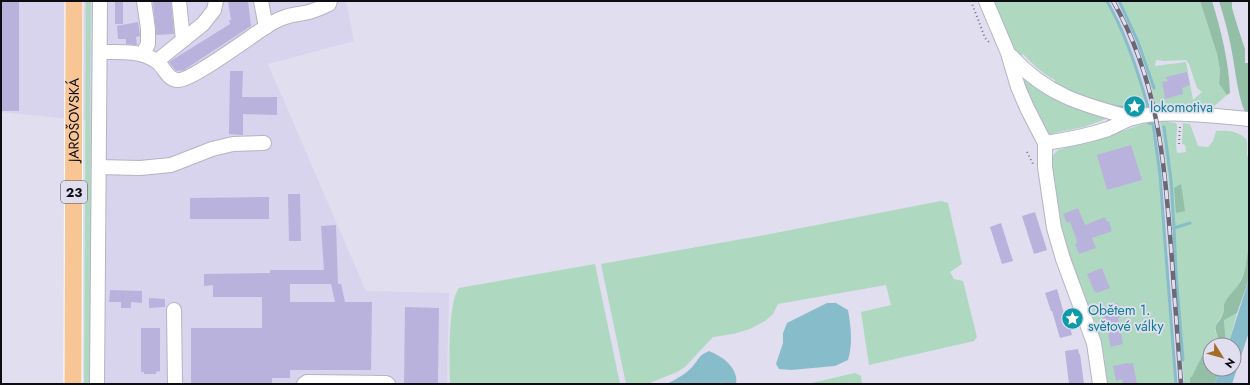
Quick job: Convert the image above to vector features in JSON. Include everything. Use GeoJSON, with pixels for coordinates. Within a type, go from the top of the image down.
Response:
{"type":"FeatureCollection","features":[{"type":"Feature","properties":{"kind":"main road","name":"JAROŠOVSKÁ"},"geometry":{"type":"LineString","coordinates":[[73,384],[74,1]]}},
{"type":"Feature","properties":{"kind":"street"},"geometry":{"type":"LineString","coordinates":[[98,384],[100,1]]}},
{"type":"Feature","properties":{"kind":"street"},"geometry":{"type":"LineString","coordinates":[[143,54],[148,44],[148,29],[144,1]]}},
{"type":"Feature","properties":{"kind":"street"},"geometry":{"type":"LineString","coordinates":[[179,1],[183,40]]}},
{"type":"Feature","properties":{"kind":"street"},"geometry":{"type":"LineString","coordinates":[[157,61],[203,24],[214,10],[216,1]]}},
{"type":"Feature","properties":{"kind":"street"},"geometry":{"type":"LineString","coordinates":[[261,1],[266,27]]}},
{"type":"Feature","properties":{"kind":"street"},"geometry":{"type":"LineString","coordinates":[[100,52],[143,54],[157,61],[171,78],[179,81],[189,77],[266,27],[286,16],[297,7],[311,12],[329,4],[330,1]]}},
{"type":"Feature","properties":{"kind":"street"},"geometry":{"type":"LineString","coordinates":[[986,1],[1008,53],[1021,94],[1045,144],[1045,167],[1054,228],[1063,259],[1094,343],[1100,384]]}},
{"type":"Feature","properties":{"kind":"street"},"geometry":{"type":"LineString","coordinates":[[1008,53],[1023,69],[1052,90],[1087,106],[1132,118]]}},
{"type":"Feature","properties":{"kind":"street"},"geometry":{"type":"LineString","coordinates":[[1045,144],[1065,141],[1109,129],[1132,118],[1155,114],[1246,119]]}},
{"type":"Feature","properties":{"kind":"street"},"geometry":{"type":"LineString","coordinates":[[99,167],[140,168],[171,164],[212,149],[233,144],[264,143]]}},
{"type":"Feature","properties":{"kind":"street"},"geometry":{"type":"LineString","coordinates":[[174,310],[175,384]]}},
{"type":"Feature","properties":{"kind":"street"},"geometry":{"type":"LineString","coordinates":[[304,384],[307,382],[388,384]]}},
{"type":"Feature","properties":{"kind":"path"},"geometry":{"type":"LineString","coordinates":[[1179,144],[1181,115]]}},
{"type":"Feature","properties":{"kind":"shaded area"},"geometry":{"type":"Polygon","coordinates":[[[1,1],[346,1],[354,41],[268,64],[366,291],[449,293],[447,384],[88,384],[90,121],[1,112],[1,1]]]}},
{"type":"Feature","properties":{"kind":"shaded area"},"geometry":{"type":"Polygon","coordinates":[[[1103,1],[1122,1],[1153,75],[1163,113],[1189,384],[1173,384],[1150,130],[1103,1]]]}},
{"type":"Feature","properties":{"kind":"green space"},"geometry":{"type":"Polygon","coordinates":[[[86,1],[91,1],[90,97],[92,384],[84,384],[86,1]]]}},
{"type":"Feature","properties":{"kind":"green space"},"geometry":{"type":"Polygon","coordinates":[[[992,1],[1107,1],[1131,54],[1149,110],[1132,111],[1113,108],[1053,86],[1055,80],[1042,72],[1023,54],[1020,57],[1014,49],[992,1]]]}},
{"type":"Feature","properties":{"kind":"green space"},"geometry":{"type":"Polygon","coordinates":[[[1118,1],[1200,1],[1217,54],[1220,70],[1219,84],[1227,95],[1213,107],[1194,106],[1166,108],[1160,106],[1157,108],[1137,40],[1118,1]],[[1156,60],[1155,66],[1186,62],[1193,100],[1202,92],[1197,88],[1189,64],[1186,60],[1156,60]]]}},
{"type":"Feature","properties":{"kind":"green space"},"geometry":{"type":"Polygon","coordinates":[[[1200,1],[1212,1],[1224,46],[1228,70],[1230,93],[1227,95],[1219,84],[1220,70],[1217,54],[1200,1]]]}},
{"type":"Feature","properties":{"kind":"green space"},"geometry":{"type":"Polygon","coordinates":[[[1219,1],[1232,1],[1232,8],[1245,49],[1245,63],[1249,62],[1249,113],[1245,112],[1241,99],[1229,37],[1219,1]]]}},
{"type":"Feature","properties":{"kind":"green space"},"geometry":{"type":"Polygon","coordinates":[[[1020,73],[1106,119],[1084,127],[1054,133],[1053,136],[1050,135],[1033,111],[1020,73]]]}},
{"type":"Feature","properties":{"kind":"green space"},"geometry":{"type":"Polygon","coordinates":[[[1151,119],[1160,174],[1175,384],[1106,384],[1105,359],[1062,237],[1050,163],[1054,154],[1058,150],[1146,123],[1145,120],[1151,119]]]}},
{"type":"Feature","properties":{"kind":"green space"},"geometry":{"type":"Polygon","coordinates":[[[1167,119],[1168,122],[1176,123],[1177,153],[1186,152],[1185,145],[1182,144],[1183,123],[1190,124],[1198,146],[1208,147],[1213,141],[1216,131],[1229,131],[1237,133],[1247,140],[1247,155],[1249,159],[1249,248],[1246,268],[1238,286],[1225,302],[1224,313],[1218,321],[1215,331],[1218,337],[1202,337],[1202,356],[1190,378],[1190,384],[1184,384],[1169,184],[1160,120],[1167,119]]]}},
{"type":"Feature","properties":{"kind":"green space"},"geometry":{"type":"Polygon","coordinates":[[[1181,184],[1185,211],[1176,213],[1174,188],[1181,184]]]}},
{"type":"Feature","properties":{"kind":"green space"},"geometry":{"type":"Polygon","coordinates":[[[941,201],[948,203],[962,264],[950,272],[954,279],[963,281],[977,337],[974,341],[869,365],[861,312],[891,305],[886,285],[778,304],[773,314],[765,321],[750,329],[733,334],[713,337],[685,367],[677,372],[647,384],[626,384],[601,264],[759,236],[941,201]]]}},
{"type":"Feature","properties":{"kind":"green space"},"geometry":{"type":"Polygon","coordinates":[[[1249,248],[1249,279],[1237,313],[1224,320],[1225,337],[1218,337],[1216,333],[1217,324],[1224,312],[1225,302],[1243,276],[1249,248]]]}},
{"type":"Feature","properties":{"kind":"green space"},"geometry":{"type":"Polygon","coordinates":[[[595,264],[620,384],[450,384],[451,319],[455,295],[459,288],[595,264]]]}},
{"type":"Feature","properties":{"kind":"green space"},"geometry":{"type":"Polygon","coordinates":[[[1237,313],[1230,337],[1225,337],[1224,319],[1237,313]]]}},
{"type":"Feature","properties":{"kind":"green space"},"geometry":{"type":"Polygon","coordinates":[[[1202,356],[1202,377],[1217,377],[1215,384],[1190,384],[1190,378],[1202,356]]]}},
{"type":"Feature","properties":{"kind":"green space"},"geometry":{"type":"Polygon","coordinates":[[[855,373],[861,376],[862,384],[807,384],[855,373]]]}},
{"type":"Feature","properties":{"kind":"water"},"geometry":{"type":"Polygon","coordinates":[[[1249,279],[1249,332],[1242,353],[1242,337],[1231,337],[1249,279]]]}},
{"type":"Feature","properties":{"kind":"water"},"geometry":{"type":"Polygon","coordinates":[[[827,303],[836,303],[848,310],[851,348],[848,360],[835,366],[791,370],[779,369],[776,364],[783,343],[783,333],[787,323],[827,303]]]}},
{"type":"Feature","properties":{"kind":"water"},"geometry":{"type":"Polygon","coordinates":[[[709,351],[729,364],[734,371],[736,384],[666,384],[687,372],[701,356],[709,351]]]}},
{"type":"Feature","properties":{"kind":"water"},"geometry":{"type":"Polygon","coordinates":[[[1217,377],[1234,377],[1232,384],[1215,384],[1217,377]]]}},
{"type":"Feature","properties":{"kind":"building"},"geometry":{"type":"Polygon","coordinates":[[[1,1],[19,1],[19,111],[1,111],[1,1]]]}},
{"type":"Feature","properties":{"kind":"building"},"geometry":{"type":"Polygon","coordinates":[[[115,1],[123,1],[123,24],[115,24],[115,1]]]}},
{"type":"Feature","properties":{"kind":"building"},"geometry":{"type":"Polygon","coordinates":[[[153,1],[171,1],[174,34],[156,35],[153,1]]]}},
{"type":"Feature","properties":{"kind":"building"},"geometry":{"type":"Polygon","coordinates":[[[228,1],[248,1],[251,26],[184,70],[176,71],[169,62],[230,24],[229,20],[231,20],[228,1]]]}},
{"type":"Feature","properties":{"kind":"building"},"geometry":{"type":"Polygon","coordinates":[[[138,22],[140,36],[136,37],[137,45],[126,44],[126,39],[118,39],[117,26],[138,22]]]}},
{"type":"Feature","properties":{"kind":"building"},"geometry":{"type":"Polygon","coordinates":[[[230,71],[243,71],[242,97],[277,97],[277,115],[243,114],[243,135],[229,134],[230,71]]]}},
{"type":"Feature","properties":{"kind":"building"},"geometry":{"type":"Polygon","coordinates":[[[1187,72],[1190,85],[1182,88],[1183,94],[1165,99],[1162,82],[1168,81],[1166,77],[1187,72]]]}},
{"type":"Feature","properties":{"kind":"building"},"geometry":{"type":"Polygon","coordinates":[[[1131,145],[1142,180],[1107,190],[1097,155],[1131,145]]]}},
{"type":"Feature","properties":{"kind":"building"},"geometry":{"type":"Polygon","coordinates":[[[288,194],[300,194],[301,241],[289,241],[288,194]]]}},
{"type":"Feature","properties":{"kind":"building"},"geometry":{"type":"Polygon","coordinates":[[[269,197],[269,219],[190,219],[190,198],[269,197]]]}},
{"type":"Feature","properties":{"kind":"building"},"geometry":{"type":"Polygon","coordinates":[[[1078,208],[1085,225],[1105,217],[1107,222],[1109,221],[1112,231],[1092,238],[1096,248],[1079,254],[1075,244],[1077,243],[1076,238],[1070,222],[1067,223],[1063,214],[1078,208]]]}},
{"type":"Feature","properties":{"kind":"building"},"geometry":{"type":"Polygon","coordinates":[[[1035,212],[1047,250],[1034,254],[1022,216],[1035,212]]]}},
{"type":"Feature","properties":{"kind":"building"},"geometry":{"type":"Polygon","coordinates":[[[1001,223],[1013,261],[1002,264],[990,227],[1001,223]]]}},
{"type":"Feature","properties":{"kind":"building"},"geometry":{"type":"Polygon","coordinates":[[[336,225],[338,284],[341,284],[345,302],[372,302],[371,370],[290,370],[290,378],[272,378],[272,384],[191,384],[191,328],[262,328],[262,297],[213,297],[213,285],[204,286],[204,274],[270,273],[270,270],[324,270],[321,226],[336,225]],[[290,284],[290,302],[335,302],[331,284],[290,284]]]}},
{"type":"Feature","properties":{"kind":"building"},"geometry":{"type":"Polygon","coordinates":[[[1102,268],[1110,288],[1097,293],[1094,291],[1087,274],[1102,268]]]}},
{"type":"Feature","properties":{"kind":"building"},"geometry":{"type":"Polygon","coordinates":[[[1057,289],[1072,335],[1060,338],[1045,293],[1057,289]]]}},
{"type":"Feature","properties":{"kind":"building"},"geometry":{"type":"Polygon","coordinates":[[[110,290],[142,291],[142,303],[131,302],[131,308],[121,308],[121,302],[109,302],[110,290]]]}},
{"type":"Feature","properties":{"kind":"building"},"geometry":{"type":"Polygon","coordinates":[[[149,298],[165,299],[165,307],[149,308],[149,298]]]}},
{"type":"Feature","properties":{"kind":"building"},"geometry":{"type":"Polygon","coordinates":[[[1118,303],[1123,316],[1118,318],[1123,344],[1111,347],[1108,334],[1110,333],[1101,310],[1118,303]]]}},
{"type":"Feature","properties":{"kind":"building"},"geometry":{"type":"Polygon","coordinates":[[[405,307],[439,308],[438,384],[404,384],[405,307]]]}},
{"type":"Feature","properties":{"kind":"building"},"geometry":{"type":"Polygon","coordinates":[[[141,328],[160,328],[160,371],[156,372],[156,374],[144,374],[144,372],[141,372],[141,328]]]}},
{"type":"Feature","properties":{"kind":"building"},"geometry":{"type":"Polygon","coordinates":[[[1078,349],[1084,384],[1069,384],[1065,351],[1078,349]]]}},
{"type":"Feature","properties":{"kind":"building"},"geometry":{"type":"Polygon","coordinates":[[[1133,363],[1137,384],[1123,384],[1122,379],[1116,381],[1113,366],[1133,363]]]}},
{"type":"Feature","properties":{"kind":"waterway"},"geometry":{"type":"LineString","coordinates":[[1107,1],[1120,26],[1131,53],[1148,107],[1130,109],[1113,106]]}},
{"type":"Feature","properties":{"kind":"waterway"},"geometry":{"type":"LineString","coordinates":[[1119,1],[1138,42],[1154,88]]}},
{"type":"Feature","properties":{"kind":"waterway"},"geometry":{"type":"LineString","coordinates":[[1149,123],[1153,124],[1160,174],[1164,229]]}},
{"type":"Feature","properties":{"kind":"waterway"},"geometry":{"type":"LineString","coordinates":[[1164,127],[1171,180],[1183,360]]}},
{"type":"Feature","properties":{"kind":"waterway"},"geometry":{"type":"LineString","coordinates":[[1174,228],[1190,223]]}},
{"type":"Feature","properties":{"kind":"waterway"},"geometry":{"type":"LineString","coordinates":[[1164,229],[1176,384]]}},
{"type":"Feature","properties":{"kind":"railway"},"geometry":{"type":"LineString","coordinates":[[1113,1],[1140,60],[1156,121],[1168,214],[1181,384]]}},
{"type":"Feature","properties":{"kind":"place","name":"lokomotiva"},"geometry":{"type":"Point","coordinates":[1135,107]}},
{"type":"Feature","properties":{"kind":"place","name":"Obětem 1. světové války"},"geometry":{"type":"Point","coordinates":[1073,318]}}]}
